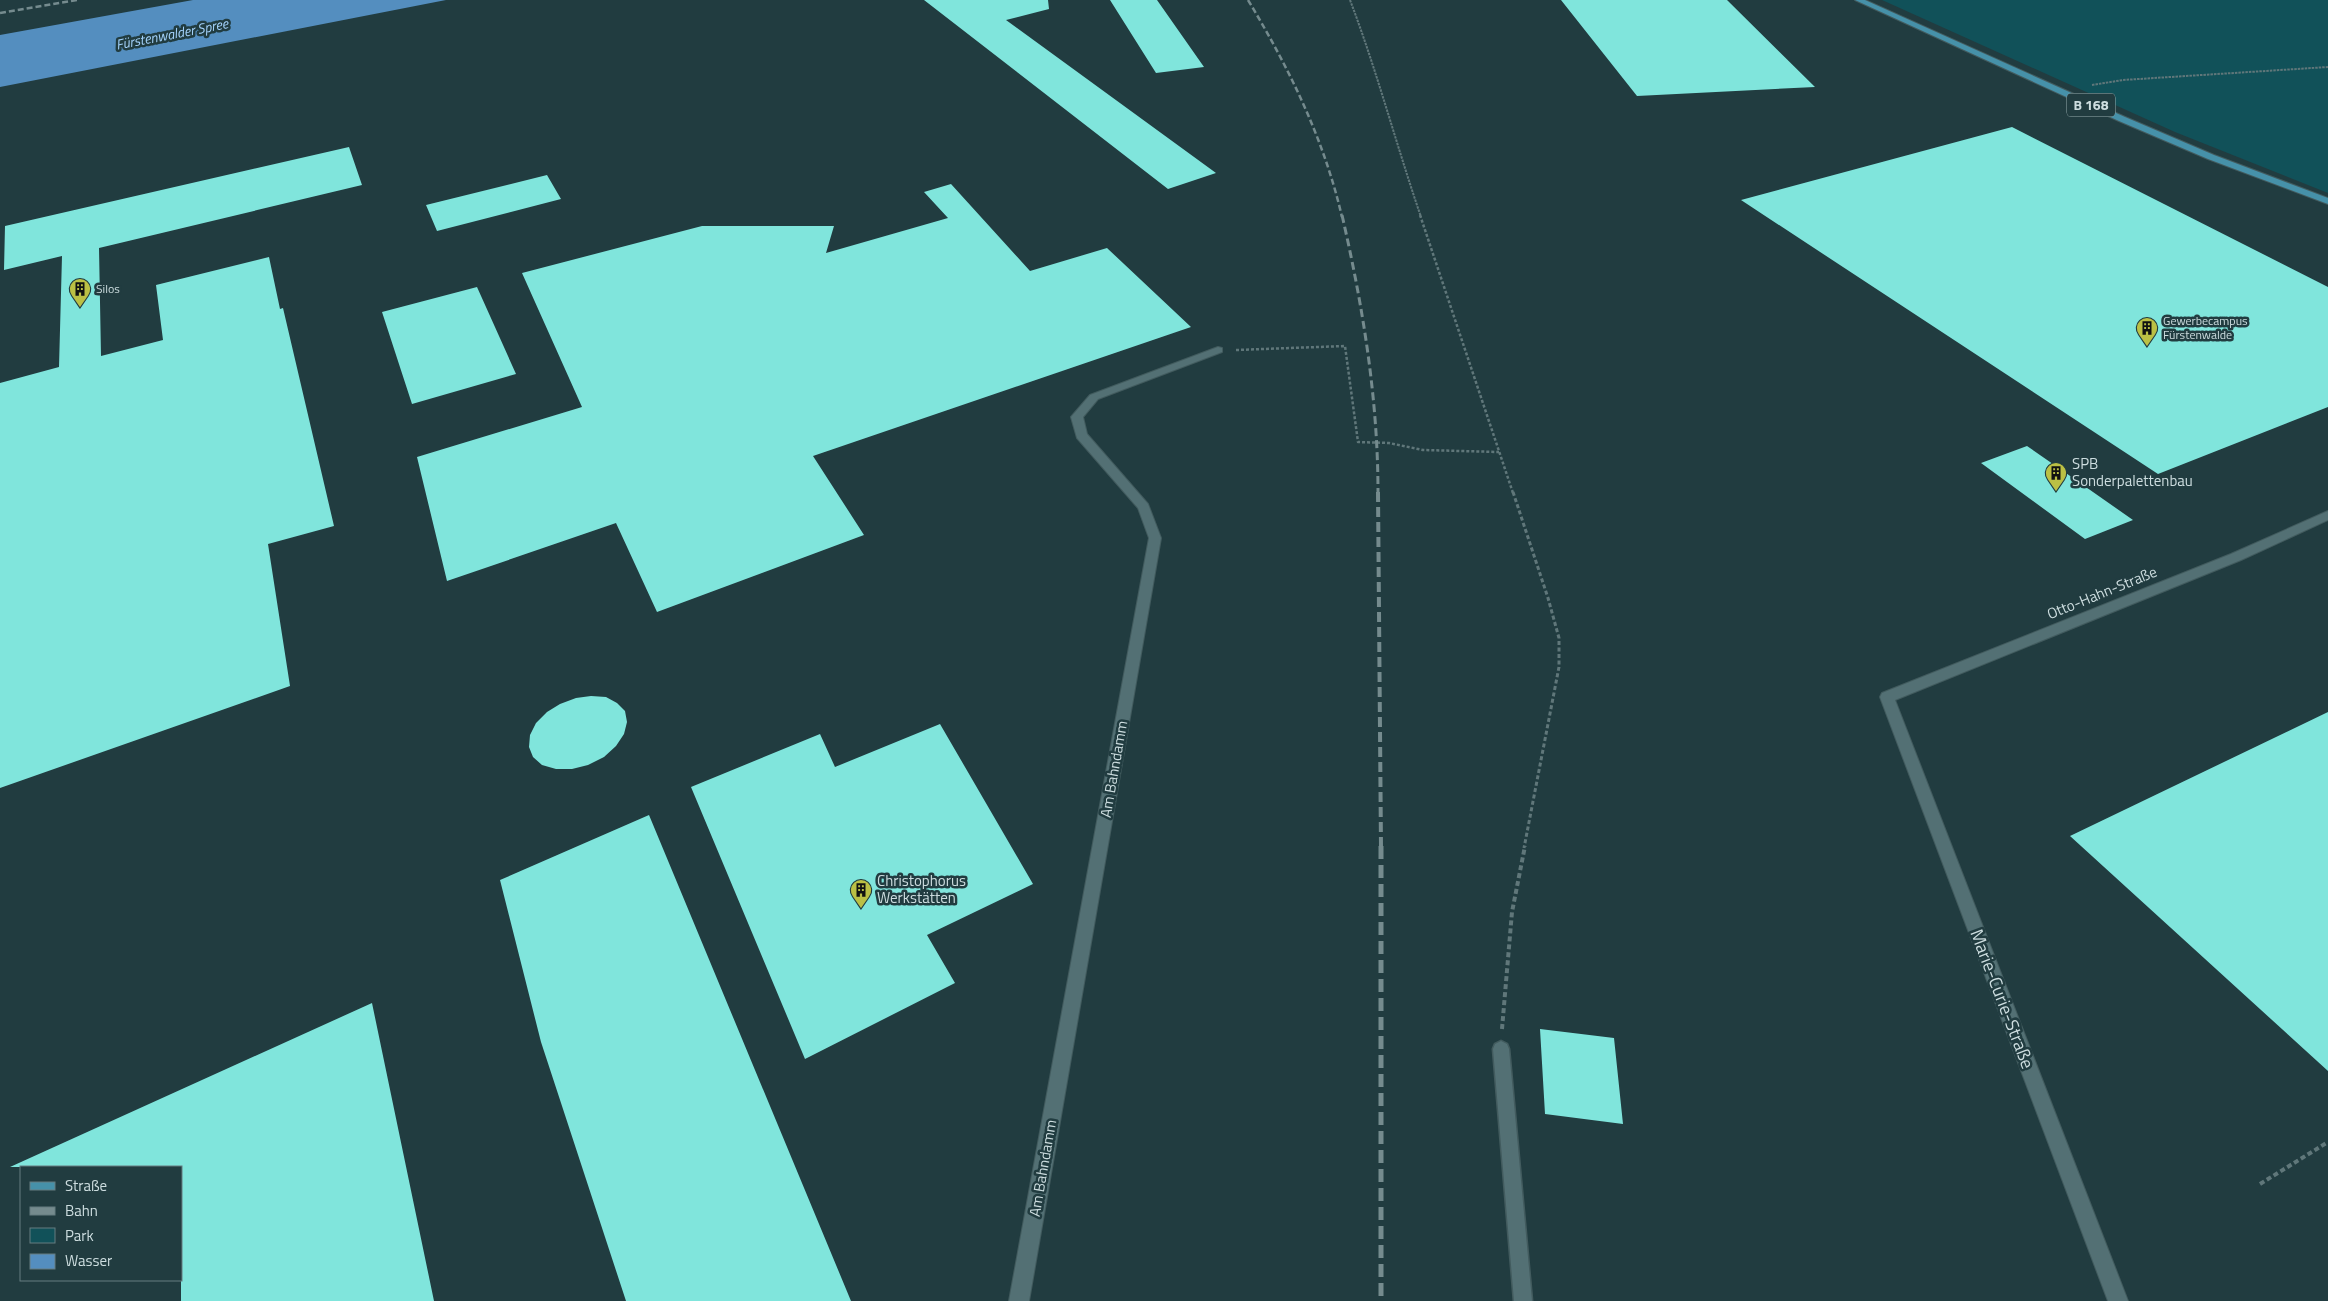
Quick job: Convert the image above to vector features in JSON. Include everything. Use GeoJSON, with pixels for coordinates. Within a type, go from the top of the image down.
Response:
{"type":"FeatureCollection","features":[{"type":"Feature","properties":{"kind":"main road","name":"B 168"},"geometry":{"type":"LineString","coordinates":[[1859,0],[2122,119],[2211,157],[2328,201]]}},
{"type":"Feature","properties":{"kind":"street","name":"Am Bahndamm"},"geometry":{"type":"LineString","coordinates":[[1019,1301],[1155,538],[1144,507],[1081,435],[1076,417],[1094,398],[1218,350]]}},
{"type":"Feature","properties":{"kind":"street","name":"Otto-Hahn-Straße"},"geometry":{"type":"LineString","coordinates":[[1887,697],[1951,674],[2127,600],[2236,557],[2328,515]]}},
{"type":"Feature","properties":{"kind":"street","name":"Marie-Curie-Straße"},"geometry":{"type":"LineString","coordinates":[[1887,697],[2118,1301]]}},
{"type":"Feature","properties":{"kind":"lane"},"geometry":{"type":"LineString","coordinates":[[1500,1049],[1523,1301]]}},
{"type":"Feature","properties":{"kind":"path"},"geometry":{"type":"LineString","coordinates":[[1350,0],[1372,59],[1397,146],[1548,598],[1559,638],[1560,657],[1512,912],[1500,1049]]}},
{"type":"Feature","properties":{"kind":"path"},"geometry":{"type":"LineString","coordinates":[[2086,85],[2123,80],[2328,67]]}},
{"type":"Feature","properties":{"kind":"path"},"geometry":{"type":"LineString","coordinates":[[1218,350],[1345,346],[1358,442],[1389,443],[1423,450],[1499,452]]}},
{"type":"Feature","properties":{"kind":"path"},"geometry":{"type":"LineString","coordinates":[[2260,1184],[2328,1142]]}},
{"type":"Feature","properties":{"kind":"green space"},"geometry":{"type":"Polygon","coordinates":[[[1882,0],[2328,0],[2328,193],[2175,132],[1882,0]]]}},
{"type":"Feature","properties":{"kind":"water","name":"Fürstenwalder Spree"},"geometry":{"type":"Polygon","coordinates":[[[193,0],[446,0],[0,87],[0,35],[193,0]]]}},
{"type":"Feature","properties":{"kind":"building"},"geometry":{"type":"Polygon","coordinates":[[[924,0],[1048,0],[1049,9],[1006,20],[1216,173],[1168,189],[924,0]]]}},
{"type":"Feature","properties":{"kind":"building"},"geometry":{"type":"Polygon","coordinates":[[[1110,0],[1157,0],[1204,67],[1156,73],[1110,0]]]}},
{"type":"Feature","properties":{"kind":"building"},"geometry":{"type":"Polygon","coordinates":[[[1561,0],[1727,0],[1815,87],[1637,96],[1561,0]]]}},
{"type":"Feature","properties":{"kind":"building","name":"Gewerbecampus Fürstenwalde"},"geometry":{"type":"Polygon","coordinates":[[[2012,127],[2328,287],[2328,407],[2158,474],[1741,200],[2012,127]]]}},
{"type":"Feature","properties":{"kind":"building"},"geometry":{"type":"Polygon","coordinates":[[[349,147],[362,185],[99,248],[101,356],[163,340],[156,285],[269,257],[280,309],[283,308],[334,526],[268,544],[290,686],[0,788],[0,383],[59,367],[62,256],[4,270],[5,226],[349,147]]]}},
{"type":"Feature","properties":{"kind":"building"},"geometry":{"type":"Polygon","coordinates":[[[547,175],[561,199],[437,231],[426,205],[547,175]]]}},
{"type":"Feature","properties":{"kind":"building"},"geometry":{"type":"Polygon","coordinates":[[[951,184],[1030,271],[1107,248],[1191,327],[813,456],[864,535],[657,612],[616,523],[447,581],[417,457],[582,407],[522,273],[702,226],[834,226],[826,253],[948,218],[924,192],[951,184]]]}},
{"type":"Feature","properties":{"kind":"building"},"geometry":{"type":"Polygon","coordinates":[[[477,287],[516,374],[412,404],[382,312],[477,287]]]}},
{"type":"Feature","properties":{"kind":"building","name":"SPB Sonderpalettenbau"},"geometry":{"type":"Polygon","coordinates":[[[2027,446],[2133,520],[2085,539],[1981,463],[2027,446]]]}},
{"type":"Feature","properties":{"kind":"building"},"geometry":{"type":"Polygon","coordinates":[[[606,697],[617,703],[625,711],[627,722],[624,734],[616,746],[604,757],[588,765],[572,769],[556,769],[542,765],[533,757],[529,747],[530,735],[536,723],[547,712],[560,704],[576,698],[606,697]]]}},
{"type":"Feature","properties":{"kind":"building"},"geometry":{"type":"Polygon","coordinates":[[[2328,712],[2328,1071],[2070,836],[2328,712]]]}},
{"type":"Feature","properties":{"kind":"building","name":"Christophorus Werkstätten"},"geometry":{"type":"Polygon","coordinates":[[[940,724],[1033,884],[927,935],[955,983],[805,1059],[691,787],[820,734],[835,767],[940,724]]]}},
{"type":"Feature","properties":{"kind":"building"},"geometry":{"type":"Polygon","coordinates":[[[649,815],[851,1301],[626,1301],[541,1042],[500,880],[649,815]]]}},
{"type":"Feature","properties":{"kind":"building"},"geometry":{"type":"Polygon","coordinates":[[[372,1003],[434,1301],[181,1301],[182,1166],[10,1167],[372,1003]]]}},
{"type":"Feature","properties":{"kind":"building"},"geometry":{"type":"Polygon","coordinates":[[[1540,1029],[1614,1038],[1623,1124],[1545,1114],[1540,1029]]]}},
{"type":"Feature","properties":{"kind":"railway"},"geometry":{"type":"LineString","coordinates":[[0,13],[77,0]]}},
{"type":"Feature","properties":{"kind":"railway"},"geometry":{"type":"LineString","coordinates":[[1248,0],[1304,105],[1325,160],[1342,217]]}},
{"type":"Feature","properties":{"kind":"railway"},"geometry":{"type":"LineString","coordinates":[[1342,215],[1368,353],[1375,423],[1378,493]]}},
{"type":"Feature","properties":{"kind":"railway"},"geometry":{"type":"LineString","coordinates":[[1378,492],[1381,848]]}},
{"type":"Feature","properties":{"kind":"railway"},"geometry":{"type":"LineString","coordinates":[[1381,848],[1381,1301]]}},
{"type":"Feature","properties":{"kind":"place","name":"Silos"},"geometry":{"type":"Point","coordinates":[80,308]}},
{"type":"Feature","properties":{"kind":"place","name":"Gewerbecampus Fürstenwalde"},"geometry":{"type":"Point","coordinates":[2147,347]}},
{"type":"Feature","properties":{"kind":"place","name":"SPB Sonderpalettenbau"},"geometry":{"type":"Point","coordinates":[2056,492]}},
{"type":"Feature","properties":{"kind":"place","name":"Christophorus Werkstätten"},"geometry":{"type":"Point","coordinates":[861,909]}}]}
